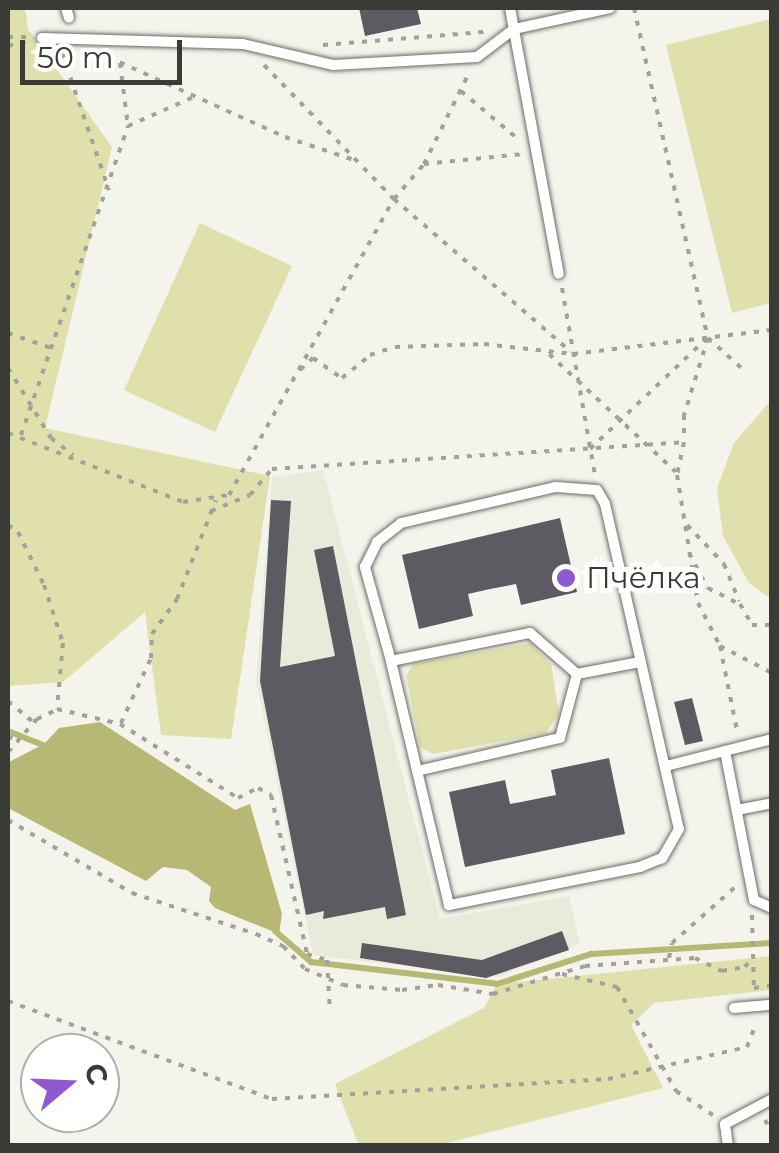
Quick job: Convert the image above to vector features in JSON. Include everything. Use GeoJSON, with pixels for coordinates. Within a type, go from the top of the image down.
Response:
{"type":"FeatureCollection","features":[{"type":"Feature","properties":{"kind":"lane"},"geometry":{"type":"LineString","coordinates":[[510,8],[559,274]]}},
{"type":"Feature","properties":{"kind":"lane"},"geometry":{"type":"LineString","coordinates":[[42,38],[244,44],[333,65],[477,57],[514,29],[610,8]]}},
{"type":"Feature","properties":{"kind":"lane"},"geometry":{"type":"LineString","coordinates":[[556,487],[597,490],[679,830],[662,858],[449,904],[390,661],[365,566],[377,542],[401,522],[556,487]]}},
{"type":"Feature","properties":{"kind":"lane"},"geometry":{"type":"LineString","coordinates":[[390,661],[530,633],[577,674]]}},
{"type":"Feature","properties":{"kind":"lane"},"geometry":{"type":"LineString","coordinates":[[577,674],[640,662]]}},
{"type":"Feature","properties":{"kind":"lane"},"geometry":{"type":"LineString","coordinates":[[417,771],[560,738],[577,674]]}},
{"type":"Feature","properties":{"kind":"lane"},"geometry":{"type":"LineString","coordinates":[[666,766],[772,739]]}},
{"type":"Feature","properties":{"kind":"lane"},"geometry":{"type":"LineString","coordinates":[[725,750],[754,900],[772,908]]}},
{"type":"Feature","properties":{"kind":"lane"},"geometry":{"type":"LineString","coordinates":[[737,810],[772,803]]}},
{"type":"Feature","properties":{"kind":"lane"},"geometry":{"type":"LineString","coordinates":[[734,1008],[772,1005]]}},
{"type":"Feature","properties":{"kind":"lane"},"geometry":{"type":"LineString","coordinates":[[728,1146],[725,1124],[772,1099]]}},
{"type":"Feature","properties":{"kind":"path"},"geometry":{"type":"LineString","coordinates":[[634,8],[708,338],[684,415],[684,442],[677,474],[698,604],[720,646],[739,740]]}},
{"type":"Feature","properties":{"kind":"path"},"geometry":{"type":"LineString","coordinates":[[340,45],[514,29]]}},
{"type":"Feature","properties":{"kind":"path"},"geometry":{"type":"LineString","coordinates":[[42,38],[66,56],[108,190]]}},
{"type":"Feature","properties":{"kind":"path"},"geometry":{"type":"LineString","coordinates":[[244,44],[394,199],[573,354]]}},
{"type":"Feature","properties":{"kind":"path"},"geometry":{"type":"LineString","coordinates":[[98,52],[285,137],[361,162]]}},
{"type":"Feature","properties":{"kind":"path"},"geometry":{"type":"LineString","coordinates":[[8,433],[182,502],[216,500],[229,495],[394,199],[424,164],[477,57]]}},
{"type":"Feature","properties":{"kind":"path"},"geometry":{"type":"LineString","coordinates":[[20,436],[54,348],[128,126],[120,64]]}},
{"type":"Feature","properties":{"kind":"path"},"geometry":{"type":"LineString","coordinates":[[460,90],[538,156]]}},
{"type":"Feature","properties":{"kind":"path"},"geometry":{"type":"LineString","coordinates":[[128,126],[198,95]]}},
{"type":"Feature","properties":{"kind":"path"},"geometry":{"type":"LineString","coordinates":[[424,164],[538,156]]}},
{"type":"Feature","properties":{"kind":"path"},"geometry":{"type":"LineString","coordinates":[[559,274],[597,490]]}},
{"type":"Feature","properties":{"kind":"path"},"geometry":{"type":"LineString","coordinates":[[298,372],[313,358],[342,378],[370,354],[395,346],[484,344],[573,354],[772,330]]}},
{"type":"Feature","properties":{"kind":"path"},"geometry":{"type":"LineString","coordinates":[[8,333],[54,348]]}},
{"type":"Feature","properties":{"kind":"path"},"geometry":{"type":"LineString","coordinates":[[708,338],[747,373]]}},
{"type":"Feature","properties":{"kind":"path"},"geometry":{"type":"LineString","coordinates":[[590,449],[708,338]]}},
{"type":"Feature","properties":{"kind":"path"},"geometry":{"type":"LineString","coordinates":[[546,351],[576,373],[617,424],[647,445],[677,474]]}},
{"type":"Feature","properties":{"kind":"path"},"geometry":{"type":"LineString","coordinates":[[8,368],[51,438],[79,460]]}},
{"type":"Feature","properties":{"kind":"path"},"geometry":{"type":"LineString","coordinates":[[212,511],[250,495],[272,469],[684,442]]}},
{"type":"Feature","properties":{"kind":"path"},"geometry":{"type":"LineString","coordinates":[[120,724],[151,658],[152,634],[177,598],[216,500]]}},
{"type":"Feature","properties":{"kind":"path"},"geometry":{"type":"LineString","coordinates":[[687,524],[724,564],[752,625],[772,625]]}},
{"type":"Feature","properties":{"kind":"path"},"geometry":{"type":"LineString","coordinates":[[8,526],[18,532],[44,586],[63,643],[58,709]]}},
{"type":"Feature","properties":{"kind":"path"},"geometry":{"type":"LineString","coordinates":[[687,549],[708,588],[740,604]]}},
{"type":"Feature","properties":{"kind":"path"},"geometry":{"type":"LineString","coordinates":[[720,646],[772,673]]}},
{"type":"Feature","properties":{"kind":"path"},"geometry":{"type":"LineString","coordinates":[[8,701],[34,723]]}},
{"type":"Feature","properties":{"kind":"path"},"geometry":{"type":"LineString","coordinates":[[8,752],[34,723],[58,709],[120,724],[238,798],[258,788],[272,795],[307,954],[343,985],[402,990],[438,985],[492,994],[561,974],[695,958],[722,971],[745,968],[752,958]]}},
{"type":"Feature","properties":{"kind":"path"},"geometry":{"type":"LineString","coordinates":[[8,736],[19,744]]}},
{"type":"Feature","properties":{"kind":"path"},"geometry":{"type":"LineString","coordinates":[[8,820],[132,893],[256,934],[283,946],[305,969],[325,967]]}},
{"type":"Feature","properties":{"kind":"path"},"geometry":{"type":"LineString","coordinates":[[668,960],[672,943],[749,873]]}},
{"type":"Feature","properties":{"kind":"path"},"geometry":{"type":"LineString","coordinates":[[8,1002],[272,1098],[608,1079],[747,1047],[756,1006],[750,927]]}},
{"type":"Feature","properties":{"kind":"path"},"geometry":{"type":"LineString","coordinates":[[325,967],[332,995],[330,1012]]}},
{"type":"Feature","properties":{"kind":"path"},"geometry":{"type":"LineString","coordinates":[[561,974],[617,987],[676,1091],[725,1124]]}},
{"type":"Feature","properties":{"kind":"path"},"geometry":{"type":"LineString","coordinates":[[332,995],[343,985]]}},
{"type":"Feature","properties":{"kind":"path"},"geometry":{"type":"LineString","coordinates":[[754,988],[772,985]]}},
{"type":"Feature","properties":{"kind":"shaded area"},"geometry":{"type":"Polygon","coordinates":[[[323,470],[440,919],[569,896],[580,944],[498,977],[313,955],[256,681],[272,477],[323,470]]]}},
{"type":"Feature","properties":{"kind":"shaded area"},"geometry":{"type":"Polygon","coordinates":[[[100,722],[235,810],[250,804],[282,914],[279,934],[215,908],[209,901],[211,887],[187,870],[163,867],[146,881],[8,808],[9,762],[44,744],[59,728],[100,722]]]}},
{"type":"Feature","properties":{"kind":"green space"},"geometry":{"type":"Polygon","coordinates":[[[8,8],[25,8],[28,29],[112,147],[45,428],[270,476],[231,739],[161,735],[145,612],[63,682],[8,686],[8,8]]]}},
{"type":"Feature","properties":{"kind":"green space"},"geometry":{"type":"Polygon","coordinates":[[[771,19],[771,303],[732,313],[666,45],[771,19]]]}},
{"type":"Feature","properties":{"kind":"green space"},"geometry":{"type":"Polygon","coordinates":[[[200,223],[292,266],[215,432],[124,390],[200,223]]]}},
{"type":"Feature","properties":{"kind":"green space"},"geometry":{"type":"Polygon","coordinates":[[[772,400],[771,599],[749,583],[723,536],[717,488],[734,443],[772,400]]]}},
{"type":"Feature","properties":{"kind":"green space"},"geometry":{"type":"Polygon","coordinates":[[[530,643],[551,664],[559,714],[546,733],[433,754],[420,747],[406,675],[414,664],[530,643]]]}},
{"type":"Feature","properties":{"kind":"green space"},"geometry":{"type":"Polygon","coordinates":[[[771,956],[771,990],[654,1003],[631,1025],[663,1088],[439,1145],[359,1146],[335,1084],[484,1008],[497,984],[771,956]]]}},
{"type":"Feature","properties":{"kind":"building"},"geometry":{"type":"Polygon","coordinates":[[[359,8],[417,8],[421,24],[365,36],[359,8]]]}},
{"type":"Feature","properties":{"kind":"building"},"geometry":{"type":"Polygon","coordinates":[[[271,500],[291,501],[280,667],[335,656],[314,550],[333,546],[406,915],[387,919],[385,907],[323,919],[324,911],[306,915],[260,681],[271,500]]]}},
{"type":"Feature","properties":{"kind":"building"},"geometry":{"type":"Polygon","coordinates":[[[560,518],[577,592],[521,605],[516,584],[468,594],[473,616],[419,629],[402,555],[560,518]]]}},
{"type":"Feature","properties":{"kind":"building"},"geometry":{"type":"Polygon","coordinates":[[[692,698],[703,741],[685,745],[674,702],[692,698]]]}},
{"type":"Feature","properties":{"kind":"building"},"geometry":{"type":"Polygon","coordinates":[[[609,758],[625,834],[465,867],[449,792],[505,780],[510,804],[556,795],[551,770],[609,758]]]}},
{"type":"Feature","properties":{"kind":"building"},"geometry":{"type":"Polygon","coordinates":[[[562,931],[569,950],[486,978],[360,958],[362,943],[482,960],[562,931]]]}},
{"type":"Feature","properties":{"kind":"waterway"},"geometry":{"type":"LineString","coordinates":[[8,731],[48,747]]}},
{"type":"Feature","properties":{"kind":"waterway"},"geometry":{"type":"LineString","coordinates":[[275,931],[311,962],[497,984],[591,954],[772,943]]}},
{"type":"Feature","properties":{"kind":"place","name":"Пчёлка"},"geometry":{"type":"Point","coordinates":[566,578]}}]}
